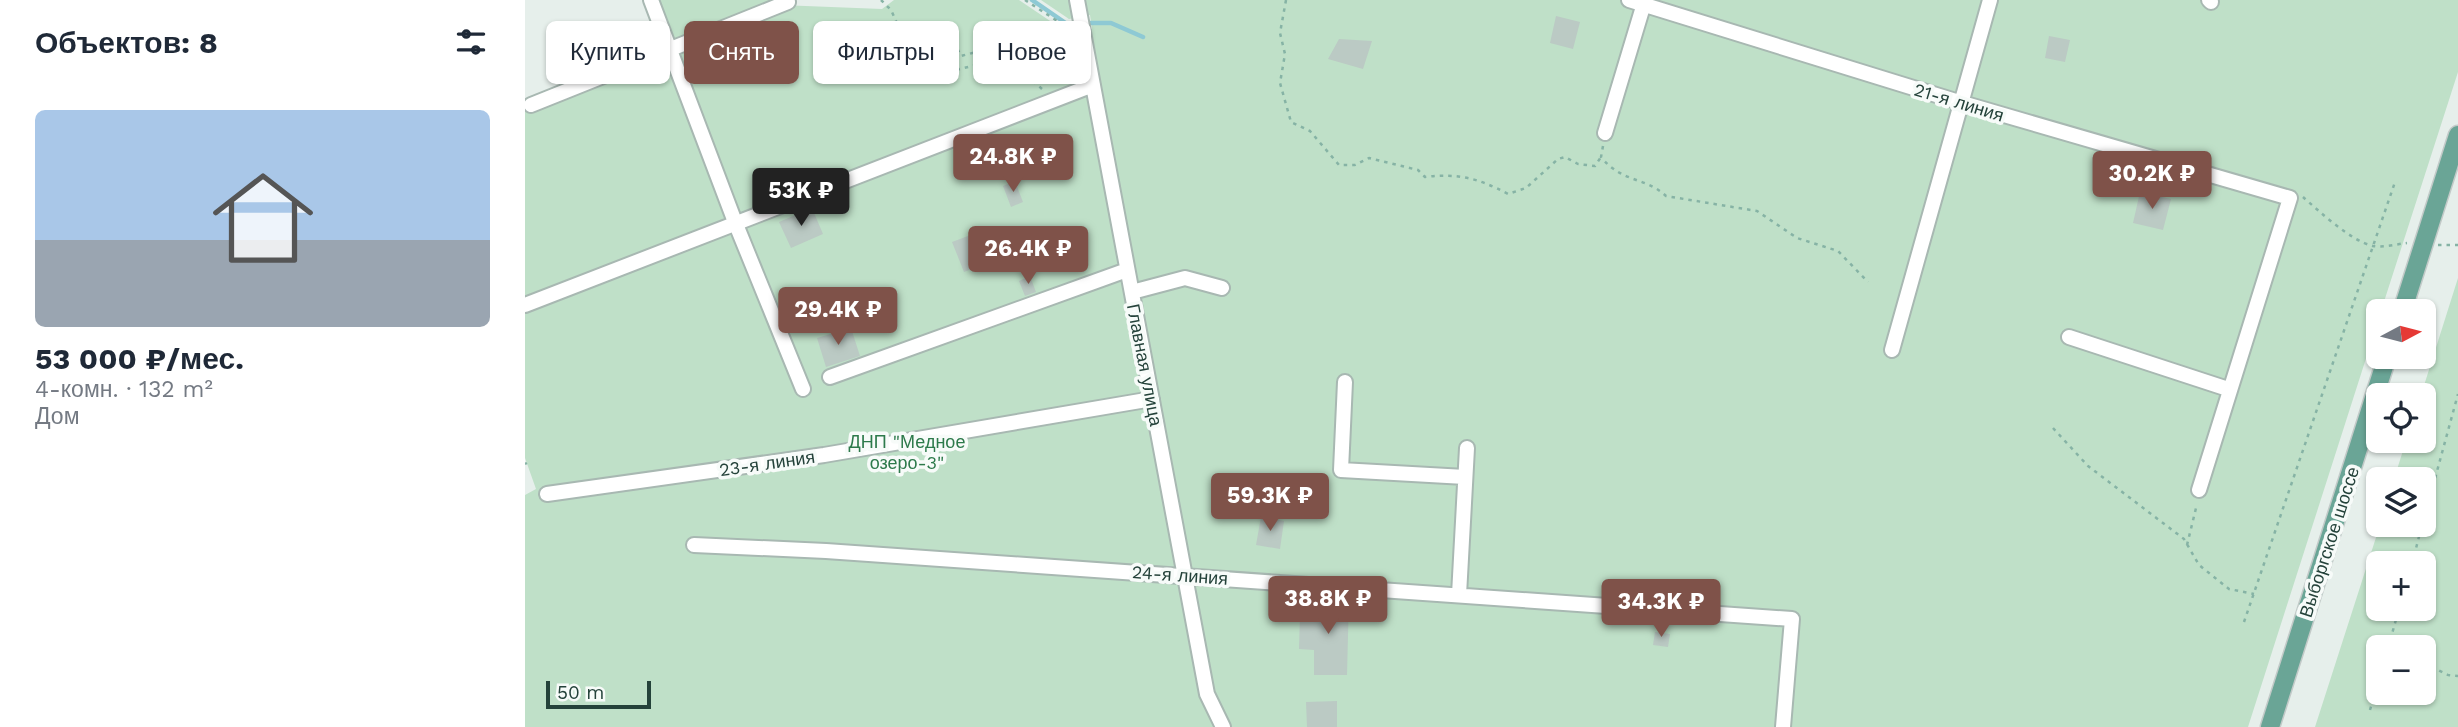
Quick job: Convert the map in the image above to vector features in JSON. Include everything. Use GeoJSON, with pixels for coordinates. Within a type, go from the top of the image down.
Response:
{"type":"FeatureCollection","features":[{"type":"Feature","properties":{"kind":"main road"},"geometry":{"type":"LineString","coordinates":[[2406,299],[2458,135]]}},
{"type":"Feature","properties":{"kind":"main road","name":"Выборгское шоссе"},"geometry":{"type":"LineString","coordinates":[[2270,727],[2384,369]]}},
{"type":"Feature","properties":{"kind":"street"},"geometry":{"type":"LineString","coordinates":[[651,0],[659,21]]}},
{"type":"Feature","properties":{"kind":"street","name":"Главная улица"},"geometry":{"type":"LineString","coordinates":[[1077,0],[1207,694],[1223,727]]}},
{"type":"Feature","properties":{"kind":"street","name":"21-я линия"},"geometry":{"type":"LineString","coordinates":[[1629,0],[1645,2],[1959,102],[2294,196]]}},
{"type":"Feature","properties":{"kind":"street"},"geometry":{"type":"LineString","coordinates":[[1892,350],[1959,102],[1990,0]]}},
{"type":"Feature","properties":{"kind":"street"},"geometry":{"type":"LineString","coordinates":[[670,50],[788,2]]}},
{"type":"Feature","properties":{"kind":"street"},"geometry":{"type":"LineString","coordinates":[[1605,133],[1645,2]]}},
{"type":"Feature","properties":{"kind":"street"},"geometry":{"type":"LineString","coordinates":[[670,53],[803,390]]}},
{"type":"Feature","properties":{"kind":"street"},"geometry":{"type":"LineString","coordinates":[[531,105],[584,84]]}},
{"type":"Feature","properties":{"kind":"street"},"geometry":{"type":"LineString","coordinates":[[525,305],[1093,85]]}},
{"type":"Feature","properties":{"kind":"street"},"geometry":{"type":"LineString","coordinates":[[2199,490],[2228,389],[2294,196]]}},
{"type":"Feature","properties":{"kind":"street"},"geometry":{"type":"LineString","coordinates":[[830,377],[1128,270]]}},
{"type":"Feature","properties":{"kind":"street"},"geometry":{"type":"LineString","coordinates":[[1132,292],[1185,278],[1222,288]]}},
{"type":"Feature","properties":{"kind":"street"},"geometry":{"type":"LineString","coordinates":[[2069,337],[2228,389]]}},
{"type":"Feature","properties":{"kind":"street"},"geometry":{"type":"LineString","coordinates":[[1345,382],[1341,470],[1465,477]]}},
{"type":"Feature","properties":{"kind":"street","name":"23-я линия"},"geometry":{"type":"LineString","coordinates":[[547,494],[824,455],[1152,399]]}},
{"type":"Feature","properties":{"kind":"street"},"geometry":{"type":"LineString","coordinates":[[1459,595],[1467,448]]}},
{"type":"Feature","properties":{"kind":"street","name":"24-я линия"},"geometry":{"type":"LineString","coordinates":[[694,545],[1184,575],[1792,619],[1783,727]]}},
{"type":"Feature","properties":{"kind":"path"},"geometry":{"type":"LineString","coordinates":[[881,0],[891,10],[901,32],[918,27],[956,46],[961,57],[973,53]]}},
{"type":"Feature","properties":{"kind":"path"},"geometry":{"type":"LineString","coordinates":[[1025,0],[1055,21]]}},
{"type":"Feature","properties":{"kind":"path"},"geometry":{"type":"LineString","coordinates":[[1286,0],[1280,33],[1285,54],[1280,83],[1291,122],[1310,131],[1339,164],[1355,165],[1369,158],[1418,170],[1425,177],[1457,174],[1479,179],[1508,194],[1526,188],[1558,159],[1565,157],[1578,164],[1595,166],[1601,157],[1605,133]]}},
{"type":"Feature","properties":{"kind":"path"},"geometry":{"type":"LineString","coordinates":[[1037,84],[1055,99]]}},
{"type":"Feature","properties":{"kind":"path"},"geometry":{"type":"LineString","coordinates":[[1601,157],[1624,178],[1658,188],[1666,196],[1757,211],[1797,238],[1838,251],[1867,282]]}},
{"type":"Feature","properties":{"kind":"path"},"geometry":{"type":"LineString","coordinates":[[2244,622],[2395,181]]}},
{"type":"Feature","properties":{"kind":"path"},"geometry":{"type":"LineString","coordinates":[[2294,196],[2374,246],[2458,245]]}},
{"type":"Feature","properties":{"kind":"path"},"geometry":{"type":"LineString","coordinates":[[2436,475],[2458,394]]}},
{"type":"Feature","properties":{"kind":"path"},"geometry":{"type":"LineString","coordinates":[[2053,428],[2088,466],[2107,478],[2187,545],[2199,565],[2229,589],[2254,594]]}},
{"type":"Feature","properties":{"kind":"path"},"geometry":{"type":"LineString","coordinates":[[2187,545],[2199,490]]}},
{"type":"Feature","properties":{"kind":"path"},"geometry":{"type":"LineString","coordinates":[[2436,670],[2448,676],[2458,676]]}},
{"type":"Feature","properties":{"kind":"path"},"geometry":{"type":"LineString","coordinates":[[2370,710],[2371,705]]}},
{"type":"Feature","properties":{"kind":"green space","name":"ДНП \"Медное озеро-3\""},"geometry":{"type":"Polygon","coordinates":[[[651,0],[779,0],[780,5],[882,9],[894,0],[1019,0],[1050,21],[973,21],[973,84],[1091,84],[1090,15],[1069,19],[1041,0],[2458,0],[2458,72],[2385,299],[2366,299],[2366,358],[2248,727],[525,727],[525,495],[536,489],[525,458],[525,106],[582,84],[670,84],[670,21],[659,21],[651,0]]]}},
{"type":"Feature","properties":{"kind":"green space"},"geometry":{"type":"Polygon","coordinates":[[[2458,278],[2458,727],[2315,727],[2366,569],[2366,621],[2436,621],[2436,551],[2372,551],[2376,537],[2436,537],[2436,467],[2398,467],[2402,453],[2436,453],[2436,383],[2425,383],[2429,369],[2436,369],[2436,348],[2458,278]]]}},
{"type":"Feature","properties":{"kind":"building"},"geometry":{"type":"Polygon","coordinates":[[[1556,16],[1580,22],[1573,49],[1550,43],[1556,16]]]}},
{"type":"Feature","properties":{"kind":"building"},"geometry":{"type":"Polygon","coordinates":[[[2049,36],[2070,40],[2065,62],[2045,58],[2049,36]]]}},
{"type":"Feature","properties":{"kind":"building"},"geometry":{"type":"Polygon","coordinates":[[[1339,39],[1372,41],[1363,69],[1328,59],[1339,39]]]}},
{"type":"Feature","properties":{"kind":"building"},"geometry":{"type":"Polygon","coordinates":[[[1015,181],[1023,202],[1011,207],[1003,186],[1015,181]]]}},
{"type":"Feature","properties":{"kind":"building"},"geometry":{"type":"Polygon","coordinates":[[[2140,192],[2171,199],[2163,230],[2133,223],[2140,192]]]}},
{"type":"Feature","properties":{"kind":"building"},"geometry":{"type":"Polygon","coordinates":[[[812,208],[823,234],[791,248],[779,222],[812,208]]]}},
{"type":"Feature","properties":{"kind":"building"},"geometry":{"type":"Polygon","coordinates":[[[976,233],[988,263],[964,272],[952,242],[976,233]]]}},
{"type":"Feature","properties":{"kind":"building"},"geometry":{"type":"Polygon","coordinates":[[[1069,235],[1078,255],[1062,263],[1053,243],[1069,235]]]}},
{"type":"Feature","properties":{"kind":"building"},"geometry":{"type":"Polygon","coordinates":[[[1030,276],[1036,292],[1025,296],[1019,281],[1030,276]]]}},
{"type":"Feature","properties":{"kind":"building"},"geometry":{"type":"Polygon","coordinates":[[[851,328],[860,356],[826,367],[817,338],[851,328]]]}},
{"type":"Feature","properties":{"kind":"building"},"geometry":{"type":"Polygon","coordinates":[[[1261,517],[1284,521],[1280,549],[1256,545],[1261,517]]]}},
{"type":"Feature","properties":{"kind":"building"},"geometry":{"type":"Polygon","coordinates":[[[1323,596],[1349,597],[1347,675],[1314,675],[1314,650],[1299,649],[1300,614],[1322,615],[1323,596]]]}},
{"type":"Feature","properties":{"kind":"building"},"geometry":{"type":"Polygon","coordinates":[[[1655,632],[1670,634],[1668,647],[1653,645],[1655,632]]]}},
{"type":"Feature","properties":{"kind":"building"},"geometry":{"type":"Polygon","coordinates":[[[1337,701],[1337,727],[1307,727],[1306,702],[1337,701]]]}},
{"type":"Feature","properties":{"kind":"waterway"},"geometry":{"type":"LineString","coordinates":[[1032,0],[1063,21]]}},
{"type":"Feature","properties":{"kind":"waterway"},"geometry":{"type":"LineString","coordinates":[[1091,23],[1111,23],[1143,37]]}}]}
